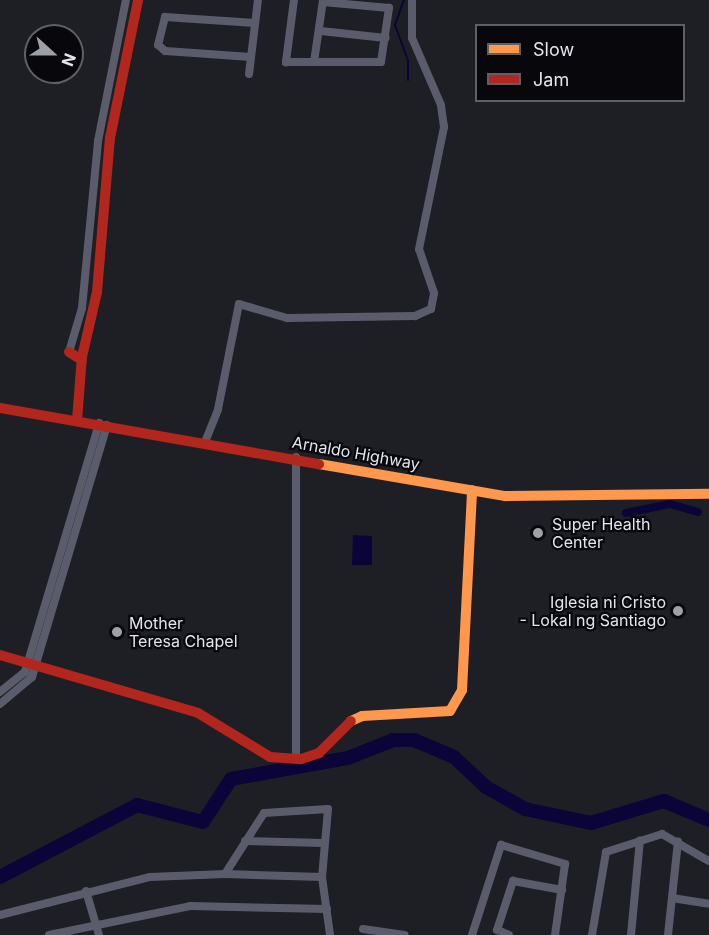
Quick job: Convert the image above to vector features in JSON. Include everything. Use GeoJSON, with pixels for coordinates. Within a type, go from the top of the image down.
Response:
{"type":"FeatureCollection","features":[{"type":"Feature","properties":{"kind":"street"},"geometry":{"type":"LineString","coordinates":[[127,0],[134,28]]}},
{"type":"Feature","properties":{"kind":"street"},"geometry":{"type":"LineString","coordinates":[[82,360],[69,352],[82,308],[98,141],[127,0]]}},
{"type":"Feature","properties":{"kind":"street"},"geometry":{"type":"LineString","coordinates":[[249,74],[258,0]]}},
{"type":"Feature","properties":{"kind":"street"},"geometry":{"type":"LineString","coordinates":[[294,0],[286,62],[375,64],[383,58],[389,8],[323,1],[321,31],[314,62]]}},
{"type":"Feature","properties":{"kind":"street"},"geometry":{"type":"LineString","coordinates":[[205,442],[218,409],[239,304],[287,318],[415,316],[431,309],[434,293],[419,249],[444,127],[441,105],[412,38],[412,0]]}},
{"type":"Feature","properties":{"kind":"street"},"geometry":{"type":"LineString","coordinates":[[77,420],[82,360],[97,292],[110,138],[138,3]]}},
{"type":"Feature","properties":{"kind":"street"},"geometry":{"type":"LineString","coordinates":[[251,57],[165,51],[158,45],[165,17],[255,22]]}},
{"type":"Feature","properties":{"kind":"street"},"geometry":{"type":"LineString","coordinates":[[321,31],[386,38]]}},
{"type":"Feature","properties":{"kind":"street","name":"Arnaldo Highway"},"geometry":{"type":"LineString","coordinates":[[0,408],[296,457],[472,490],[532,497],[709,494]]}},
{"type":"Feature","properties":{"kind":"street"},"geometry":{"type":"LineString","coordinates":[[0,704],[32,677],[32,664],[103,424]]}},
{"type":"Feature","properties":{"kind":"street"},"geometry":{"type":"LineString","coordinates":[[296,457],[296,759]]}},
{"type":"Feature","properties":{"kind":"street"},"geometry":{"type":"LineString","coordinates":[[0,655],[198,713],[270,757],[296,759],[331,746],[342,726],[362,716],[414,717],[450,711],[457,704],[462,690],[472,490]]}},
{"type":"Feature","properties":{"kind":"street"},"geometry":{"type":"LineString","coordinates":[[0,692],[32,664]]}},
{"type":"Feature","properties":{"kind":"street"},"geometry":{"type":"LineString","coordinates":[[225,874],[264,813],[328,809],[322,877],[330,935]]}},
{"type":"Feature","properties":{"kind":"street"},"geometry":{"type":"LineString","coordinates":[[592,935],[602,855],[662,834],[709,861]]}},
{"type":"Feature","properties":{"kind":"street"},"geometry":{"type":"LineString","coordinates":[[631,935],[640,840]]}},
{"type":"Feature","properties":{"kind":"street"},"geometry":{"type":"LineString","coordinates":[[245,841],[324,843]]}},
{"type":"Feature","properties":{"kind":"street"},"geometry":{"type":"LineString","coordinates":[[668,935],[678,842]]}},
{"type":"Feature","properties":{"kind":"street"},"geometry":{"type":"LineString","coordinates":[[472,935],[501,844],[562,860],[562,890],[555,935]]}},
{"type":"Feature","properties":{"kind":"street"},"geometry":{"type":"LineString","coordinates":[[0,915],[86,891],[150,877],[225,874],[322,877]]}},
{"type":"Feature","properties":{"kind":"street"},"geometry":{"type":"LineString","coordinates":[[508,935],[497,930],[513,881],[562,890]]}},
{"type":"Feature","properties":{"kind":"street"},"geometry":{"type":"LineString","coordinates":[[86,891],[99,935]]}},
{"type":"Feature","properties":{"kind":"street"},"geometry":{"type":"LineString","coordinates":[[672,898],[709,904]]}},
{"type":"Feature","properties":{"kind":"street"},"geometry":{"type":"LineString","coordinates":[[49,935],[94,922],[190,906],[327,909]]}},
{"type":"Feature","properties":{"kind":"street"},"geometry":{"type":"LineString","coordinates":[[363,929],[399,935]]}},
{"type":"Feature","properties":{"kind":"shaded area"},"geometry":{"type":"Polygon","coordinates":[[[353,535],[372,536],[372,565],[352,565],[353,535]]]}},
{"type":"Feature","properties":{"kind":"waterway"},"geometry":{"type":"LineString","coordinates":[[404,0],[395,25],[408,60],[408,80]]}},
{"type":"Feature","properties":{"kind":"waterway"},"geometry":{"type":"LineString","coordinates":[[626,513],[670,504],[698,512]]}},
{"type":"Feature","properties":{"kind":"waterway"},"geometry":{"type":"LineString","coordinates":[[0,877],[137,805],[203,822],[231,779],[348,758],[393,740],[414,740],[454,757],[486,787],[525,809],[591,823],[664,801],[709,820]]}},
{"type":"Feature","properties":{"kind":"traffic: slow"},"geometry":{"type":"LineString","coordinates":[[319,464],[505,496],[709,494]]}},
{"type":"Feature","properties":{"kind":"traffic: slow"},"geometry":{"type":"LineString","coordinates":[[351,721],[362,716],[450,711],[462,690],[472,490]]}},
{"type":"Feature","properties":{"kind":"traffic: jam"},"geometry":{"type":"LineString","coordinates":[[77,420],[82,357],[97,292],[110,138],[138,0]]}},
{"type":"Feature","properties":{"kind":"traffic: jam"},"geometry":{"type":"LineString","coordinates":[[69,352],[82,360]]}},
{"type":"Feature","properties":{"kind":"traffic: jam"},"geometry":{"type":"LineString","coordinates":[[0,408],[319,464]]}},
{"type":"Feature","properties":{"kind":"traffic: jam"},"geometry":{"type":"LineString","coordinates":[[0,655],[198,713],[270,757],[301,759],[319,753],[351,721]]}},
{"type":"Feature","properties":{"kind":"place","name":"Super Health Center"},"geometry":{"type":"Point","coordinates":[538,533]}},
{"type":"Feature","properties":{"kind":"place","name":"Iglesia ni Cristo - Lokal ng Santiago"},"geometry":{"type":"Point","coordinates":[678,611]}},
{"type":"Feature","properties":{"kind":"place","name":"Mother Teresa Chapel"},"geometry":{"type":"Point","coordinates":[117,632]}}]}
